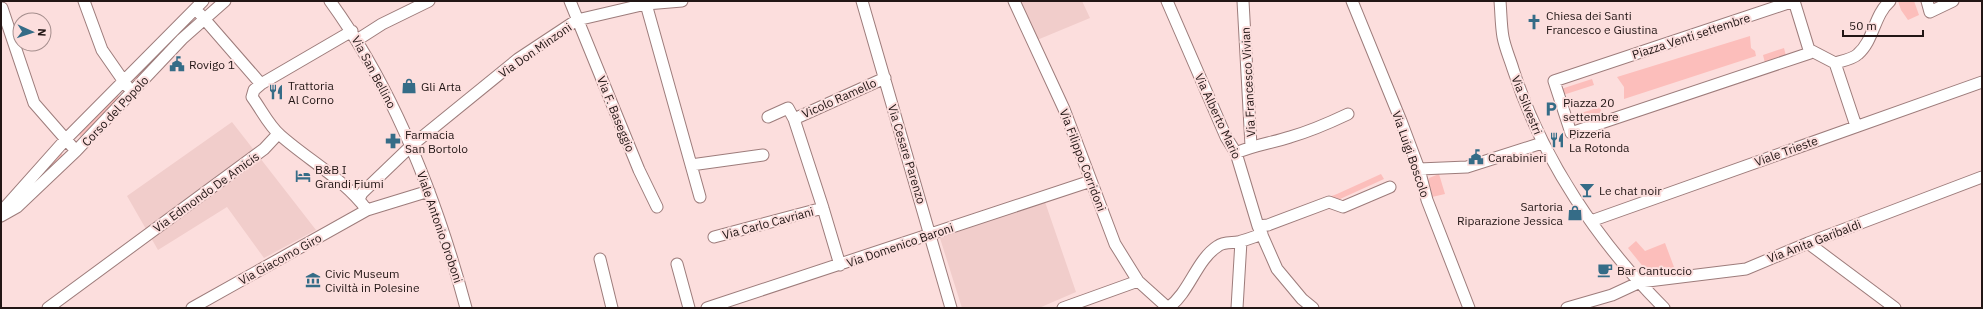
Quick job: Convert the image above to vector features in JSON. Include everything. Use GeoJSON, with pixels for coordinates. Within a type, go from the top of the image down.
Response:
{"type":"FeatureCollection","features":[{"type":"Feature","properties":{"kind":"street"},"geometry":{"type":"LineString","coordinates":[[84,1],[102,50],[123,82],[133,92]]}},
{"type":"Feature","properties":{"kind":"street","name":"Corso del Popolo"},"geometry":{"type":"LineString","coordinates":[[1,212],[66,139],[203,1]]}},
{"type":"Feature","properties":{"kind":"street","name":"Corso del Popolo"},"geometry":{"type":"LineString","coordinates":[[1,216],[17,207],[76,151],[182,39],[225,1]]}},
{"type":"Feature","properties":{"kind":"street","name":"Via San Bellino"},"geometry":{"type":"LineString","coordinates":[[330,1],[354,35],[401,123],[411,146]]}},
{"type":"Feature","properties":{"kind":"street"},"geometry":{"type":"LineString","coordinates":[[367,210],[359,199],[338,181],[278,134],[252,97],[254,90],[261,84],[354,35],[382,24],[429,1]]}},
{"type":"Feature","properties":{"kind":"street","name":"Via F. Baseggio"},"geometry":{"type":"LineString","coordinates":[[570,1],[639,170],[657,207]]}},
{"type":"Feature","properties":{"kind":"street","name":"Via Don Minzoni"},"geometry":{"type":"LineString","coordinates":[[411,146],[518,59],[578,20],[646,4],[682,1]]}},
{"type":"Feature","properties":{"kind":"street","name":"Via Cesare Parenzo"},"geometry":{"type":"LineString","coordinates":[[862,1],[951,308]]}},
{"type":"Feature","properties":{"kind":"street","name":"Via Filippo Corridoni"},"geometry":{"type":"LineString","coordinates":[[1014,1],[1064,109],[1114,244],[1138,281],[1168,308]]}},
{"type":"Feature","properties":{"kind":"street","name":"Via Alberto Mario"},"geometry":{"type":"LineString","coordinates":[[1167,1],[1226,137],[1236,153],[1260,230],[1277,268],[1302,299],[1313,308]]}},
{"type":"Feature","properties":{"kind":"street","name":"Via Francesco Vivian"},"geometry":{"type":"LineString","coordinates":[[1236,153],[1251,146],[1243,1]]}},
{"type":"Feature","properties":{"kind":"street","name":"Via Luigi Boscolo"},"geometry":{"type":"LineString","coordinates":[[1352,1],[1401,120],[1419,170],[1427,200],[1469,308]]}},
{"type":"Feature","properties":{"kind":"street","name":"Via Silvestri"},"geometry":{"type":"LineString","coordinates":[[1500,1],[1503,37],[1520,92],[1542,143],[1565,182],[1591,221],[1640,282],[1664,308]]}},
{"type":"Feature","properties":{"kind":"street","name":"Piazza Venti settembre"},"geometry":{"type":"LineString","coordinates":[[1794,1],[1810,53],[1571,131],[1554,81],[1794,1]]}},
{"type":"Feature","properties":{"kind":"street"},"geometry":{"type":"LineString","coordinates":[[1835,63],[1857,55],[1869,39],[1884,6],[1890,1]]}},
{"type":"Feature","properties":{"kind":"street"},"geometry":{"type":"LineString","coordinates":[[1927,1],[1930,12],[1953,1]]}},
{"type":"Feature","properties":{"kind":"street"},"geometry":{"type":"LineString","coordinates":[[646,4],[700,197]]}},
{"type":"Feature","properties":{"kind":"street"},"geometry":{"type":"LineString","coordinates":[[2,8],[34,103],[76,151]]}},
{"type":"Feature","properties":{"kind":"street"},"geometry":{"type":"LineString","coordinates":[[195,10],[205,18],[261,84]]}},
{"type":"Feature","properties":{"kind":"street"},"geometry":{"type":"LineString","coordinates":[[1810,50],[1835,63],[1856,126]]}},
{"type":"Feature","properties":{"kind":"street"},"geometry":{"type":"LineString","coordinates":[[1555,82],[1602,69]]}},
{"type":"Feature","properties":{"kind":"street","name":"Vicolo Ramello"},"geometry":{"type":"LineString","coordinates":[[794,119],[884,78]]}},
{"type":"Feature","properties":{"kind":"street","name":"Viale Trieste"},"geometry":{"type":"LineString","coordinates":[[1591,221],[1982,82]]}},
{"type":"Feature","properties":{"kind":"street"},"geometry":{"type":"LineString","coordinates":[[768,117],[788,108],[794,119]]}},
{"type":"Feature","properties":{"kind":"street"},"geometry":{"type":"LineString","coordinates":[[1251,146],[1288,138],[1319,128],[1348,114]]}},
{"type":"Feature","properties":{"kind":"street"},"geometry":{"type":"LineString","coordinates":[[1571,131],[1617,114]]}},
{"type":"Feature","properties":{"kind":"street","name":"Via Carlo Cavriani"},"geometry":{"type":"LineString","coordinates":[[794,119],[840,265]]}},
{"type":"Feature","properties":{"kind":"street","name":"Via Edmondo De Amicis"},"geometry":{"type":"LineString","coordinates":[[48,308],[264,149],[278,134]]}},
{"type":"Feature","properties":{"kind":"street"},"geometry":{"type":"LineString","coordinates":[[1419,170],[1467,167],[1542,143]]}},
{"type":"Feature","properties":{"kind":"street"},"geometry":{"type":"LineString","coordinates":[[359,199],[362,193],[411,146]]}},
{"type":"Feature","properties":{"kind":"street","name":"Viale Antonio Oroboni"},"geometry":{"type":"LineString","coordinates":[[411,146],[429,191],[466,308]]}},
{"type":"Feature","properties":{"kind":"street"},"geometry":{"type":"LineString","coordinates":[[691,165],[763,155]]}},
{"type":"Feature","properties":{"kind":"street","name":"Via Anita Garibaldi"},"geometry":{"type":"LineString","coordinates":[[1567,308],[1612,295],[1640,282],[1746,269],[1808,243],[1982,177]]}},
{"type":"Feature","properties":{"kind":"street","name":"Via Domenico Baroni"},"geometry":{"type":"LineString","coordinates":[[707,308],[1091,181]]}},
{"type":"Feature","properties":{"kind":"street"},"geometry":{"type":"LineString","coordinates":[[1168,308],[1184,293],[1200,265],[1217,246],[1241,241],[1268,225],[1329,202],[1343,206],[1390,187]]}},
{"type":"Feature","properties":{"kind":"street","name":"Via Giacomo Giro"},"geometry":{"type":"LineString","coordinates":[[192,308],[367,210],[429,191]]}},
{"type":"Feature","properties":{"kind":"street","name":"Via Carlo Cavriani"},"geometry":{"type":"LineString","coordinates":[[714,237],[823,208]]}},
{"type":"Feature","properties":{"kind":"street"},"geometry":{"type":"LineString","coordinates":[[1237,308],[1241,241]]}},
{"type":"Feature","properties":{"kind":"street"},"geometry":{"type":"LineString","coordinates":[[1808,243],[1895,308]]}},
{"type":"Feature","properties":{"kind":"street"},"geometry":{"type":"LineString","coordinates":[[600,259],[612,308]]}},
{"type":"Feature","properties":{"kind":"street"},"geometry":{"type":"LineString","coordinates":[[677,264],[689,308]]}},
{"type":"Feature","properties":{"kind":"street"},"geometry":{"type":"LineString","coordinates":[[1063,308],[1138,281]]}},
{"type":"Feature","properties":{"kind":"shaded area"},"geometry":{"type":"Polygon","coordinates":[[[1020,1],[1082,1],[1090,18],[1037,40],[1020,1]]]}},
{"type":"Feature","properties":{"kind":"shaded area"},"geometry":{"type":"Polygon","coordinates":[[[1898,1],[1914,1],[1919,15],[1908,20],[1901,10],[1898,1]]]}},
{"type":"Feature","properties":{"kind":"shaded area"},"geometry":{"type":"Polygon","coordinates":[[[1750,36],[1751,48],[1755,51],[1756,56],[1624,99],[1624,87],[1617,77],[1750,36]]]}},
{"type":"Feature","properties":{"kind":"shaded area"},"geometry":{"type":"Polygon","coordinates":[[[173,38],[173,41],[137,80],[133,79],[173,38]]]}},
{"type":"Feature","properties":{"kind":"shaded area"},"geometry":{"type":"Polygon","coordinates":[[[1784,48],[1786,56],[1765,63],[1763,55],[1784,48]]]}},
{"type":"Feature","properties":{"kind":"shaded area"},"geometry":{"type":"Polygon","coordinates":[[[1592,79],[1594,85],[1563,95],[1561,89],[1592,79]]]}},
{"type":"Feature","properties":{"kind":"shaded area"},"geometry":{"type":"Polygon","coordinates":[[[115,95],[118,95],[119,99],[80,137],[79,133],[115,95]]]}},
{"type":"Feature","properties":{"kind":"shaded area"},"geometry":{"type":"Polygon","coordinates":[[[1600,107],[1602,113],[1571,124],[1569,117],[1600,107]]]}},
{"type":"Feature","properties":{"kind":"shaded area"},"geometry":{"type":"Polygon","coordinates":[[[232,122],[316,230],[264,258],[227,207],[158,250],[127,196],[232,122]]]}},
{"type":"Feature","properties":{"kind":"shaded area"},"geometry":{"type":"Polygon","coordinates":[[[61,152],[63,156],[32,188],[28,184],[61,152]]]}},
{"type":"Feature","properties":{"kind":"shaded area"},"geometry":{"type":"Polygon","coordinates":[[[1381,174],[1384,179],[1340,199],[1331,198],[1270,219],[1337,194],[1381,174]]]}},
{"type":"Feature","properties":{"kind":"shaded area"},"geometry":{"type":"Polygon","coordinates":[[[1439,174],[1445,194],[1432,197],[1428,183],[1429,178],[1439,174]]]}},
{"type":"Feature","properties":{"kind":"shaded area"},"geometry":{"type":"Polygon","coordinates":[[[1044,199],[1076,292],[1039,308],[962,308],[939,235],[1044,199]]]}},
{"type":"Feature","properties":{"kind":"shaded area"},"geometry":{"type":"Polygon","coordinates":[[[1636,241],[1645,251],[1665,243],[1677,275],[1654,278],[1649,274],[1628,248],[1636,241]]]}},
{"type":"Feature","properties":{"kind":"place","name":"Chiesa dei Santi Francesco e Giustina"},"geometry":{"type":"Point","coordinates":[1534,22]}},
{"type":"Feature","properties":{"kind":"place","name":"Rovigo 1"},"geometry":{"type":"Point","coordinates":[177,64]}},
{"type":"Feature","properties":{"kind":"place","name":"Gli Arta"},"geometry":{"type":"Point","coordinates":[409,86]}},
{"type":"Feature","properties":{"kind":"place","name":"Trattoria Al Corno"},"geometry":{"type":"Point","coordinates":[276,92]}},
{"type":"Feature","properties":{"kind":"place","name":"Piazza 20 settembre"},"geometry":{"type":"Point","coordinates":[1551,109]}},
{"type":"Feature","properties":{"kind":"place","name":"Pizzeria La Rotonda"},"geometry":{"type":"Point","coordinates":[1557,140]}},
{"type":"Feature","properties":{"kind":"place","name":"Farmacia San Bortolo"},"geometry":{"type":"Point","coordinates":[393,141]}},
{"type":"Feature","properties":{"kind":"place","name":"Carabinieri"},"geometry":{"type":"Point","coordinates":[1476,157]}},
{"type":"Feature","properties":{"kind":"place","name":"B&B I Grandi Fiumi"},"geometry":{"type":"Point","coordinates":[303,176]}},
{"type":"Feature","properties":{"kind":"place","name":"Le chat noir"},"geometry":{"type":"Point","coordinates":[1587,190]}},
{"type":"Feature","properties":{"kind":"place","name":"Sartoria Riparazione Jessica"},"geometry":{"type":"Point","coordinates":[1575,213]}},
{"type":"Feature","properties":{"kind":"place","name":"Bar Cantuccio"},"geometry":{"type":"Point","coordinates":[1605,270]}},
{"type":"Feature","properties":{"kind":"place","name":"Civic Museum Civiltà in Polesine"},"geometry":{"type":"Point","coordinates":[313,280]}}]}
